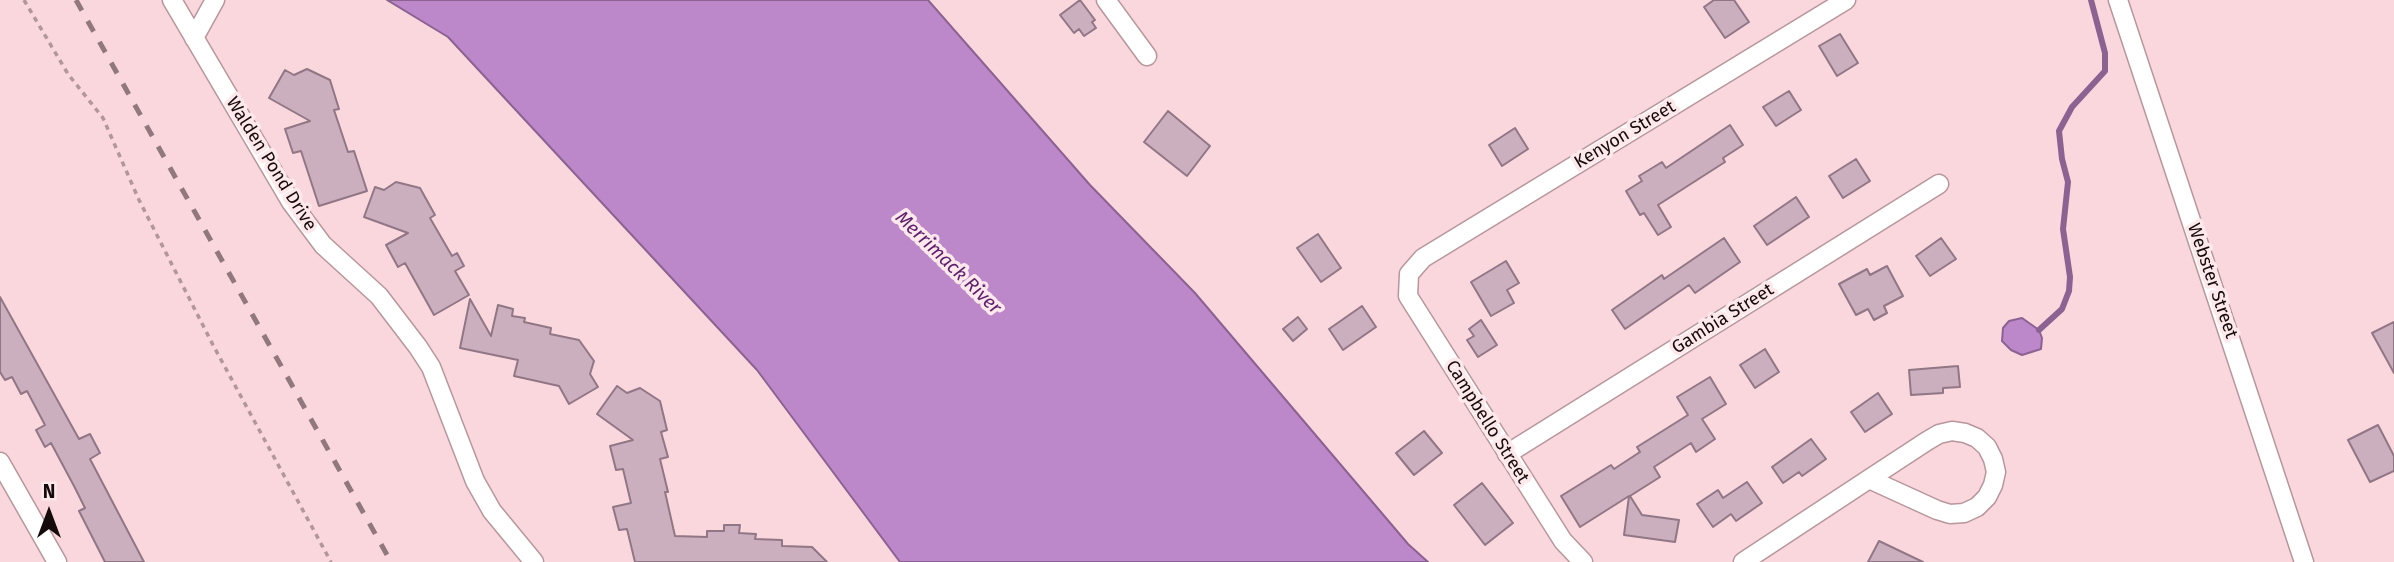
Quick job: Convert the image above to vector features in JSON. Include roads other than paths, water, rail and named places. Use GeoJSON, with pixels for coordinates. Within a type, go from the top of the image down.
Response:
{"type":"FeatureCollection","features":[{"type":"Feature","properties":{"kind":"street","name":"Walden Pond Drive"},"geometry":{"type":"LineString","coordinates":[[172,0],[291,202],[323,245],[379,296],[431,367],[475,481],[492,511],[534,562]]}},
{"type":"Feature","properties":{"kind":"street"},"geometry":{"type":"LineString","coordinates":[[194,38],[215,0]]}},
{"type":"Feature","properties":{"kind":"street"},"geometry":{"type":"LineString","coordinates":[[1106,0],[1147,55]]}},
{"type":"Feature","properties":{"kind":"street","name":"Kenyon Street"},"geometry":{"type":"LineString","coordinates":[[1409,274],[1423,258],[1846,0]]}},
{"type":"Feature","properties":{"kind":"street","name":"Webster Street"},"geometry":{"type":"LineString","coordinates":[[2118,0],[2304,562]]}},
{"type":"Feature","properties":{"kind":"street","name":"Gambia Street"},"geometry":{"type":"LineString","coordinates":[[1507,454],[1939,184]]}},
{"type":"Feature","properties":{"kind":"street","name":"Campbello Street"},"geometry":{"type":"LineString","coordinates":[[1409,274],[1408,296],[1563,541],[1583,562]]}},
{"type":"Feature","properties":{"kind":"street"},"geometry":{"type":"LineString","coordinates":[[1743,562],[1927,440],[1939,434],[1952,431],[1977,438],[1987,447],[1996,472],[1987,497],[1977,507],[1964,513],[1950,514],[1869,479]]}},
{"type":"Feature","properties":{"kind":"street"},"geometry":{"type":"LineString","coordinates":[[0,462],[57,562]]}},
{"type":"Feature","properties":{"kind":"water","name":"Merrimack River"},"geometry":{"type":"Polygon","coordinates":[[[387,0],[928,0],[1090,185],[1195,293],[1408,544],[1428,562],[900,562],[757,370],[448,37],[387,0]]]}},
{"type":"Feature","properties":{"kind":"water"},"geometry":{"type":"Polygon","coordinates":[[[2022,318],[2039,330],[2042,338],[2041,349],[2022,355],[2011,350],[2002,341],[2003,328],[2009,321],[2022,318]]]}},
{"type":"Feature","properties":{"kind":"waterway"},"geometry":{"type":"LineString","coordinates":[[2039,330],[2062,309],[2069,291],[2070,277],[2063,229],[2068,182],[2059,131],[2072,107],[2105,71],[2105,53],[2091,0]]}},
{"type":"Feature","properties":{"kind":"railway"},"geometry":{"type":"LineString","coordinates":[[76,0],[391,562]]}}]}
